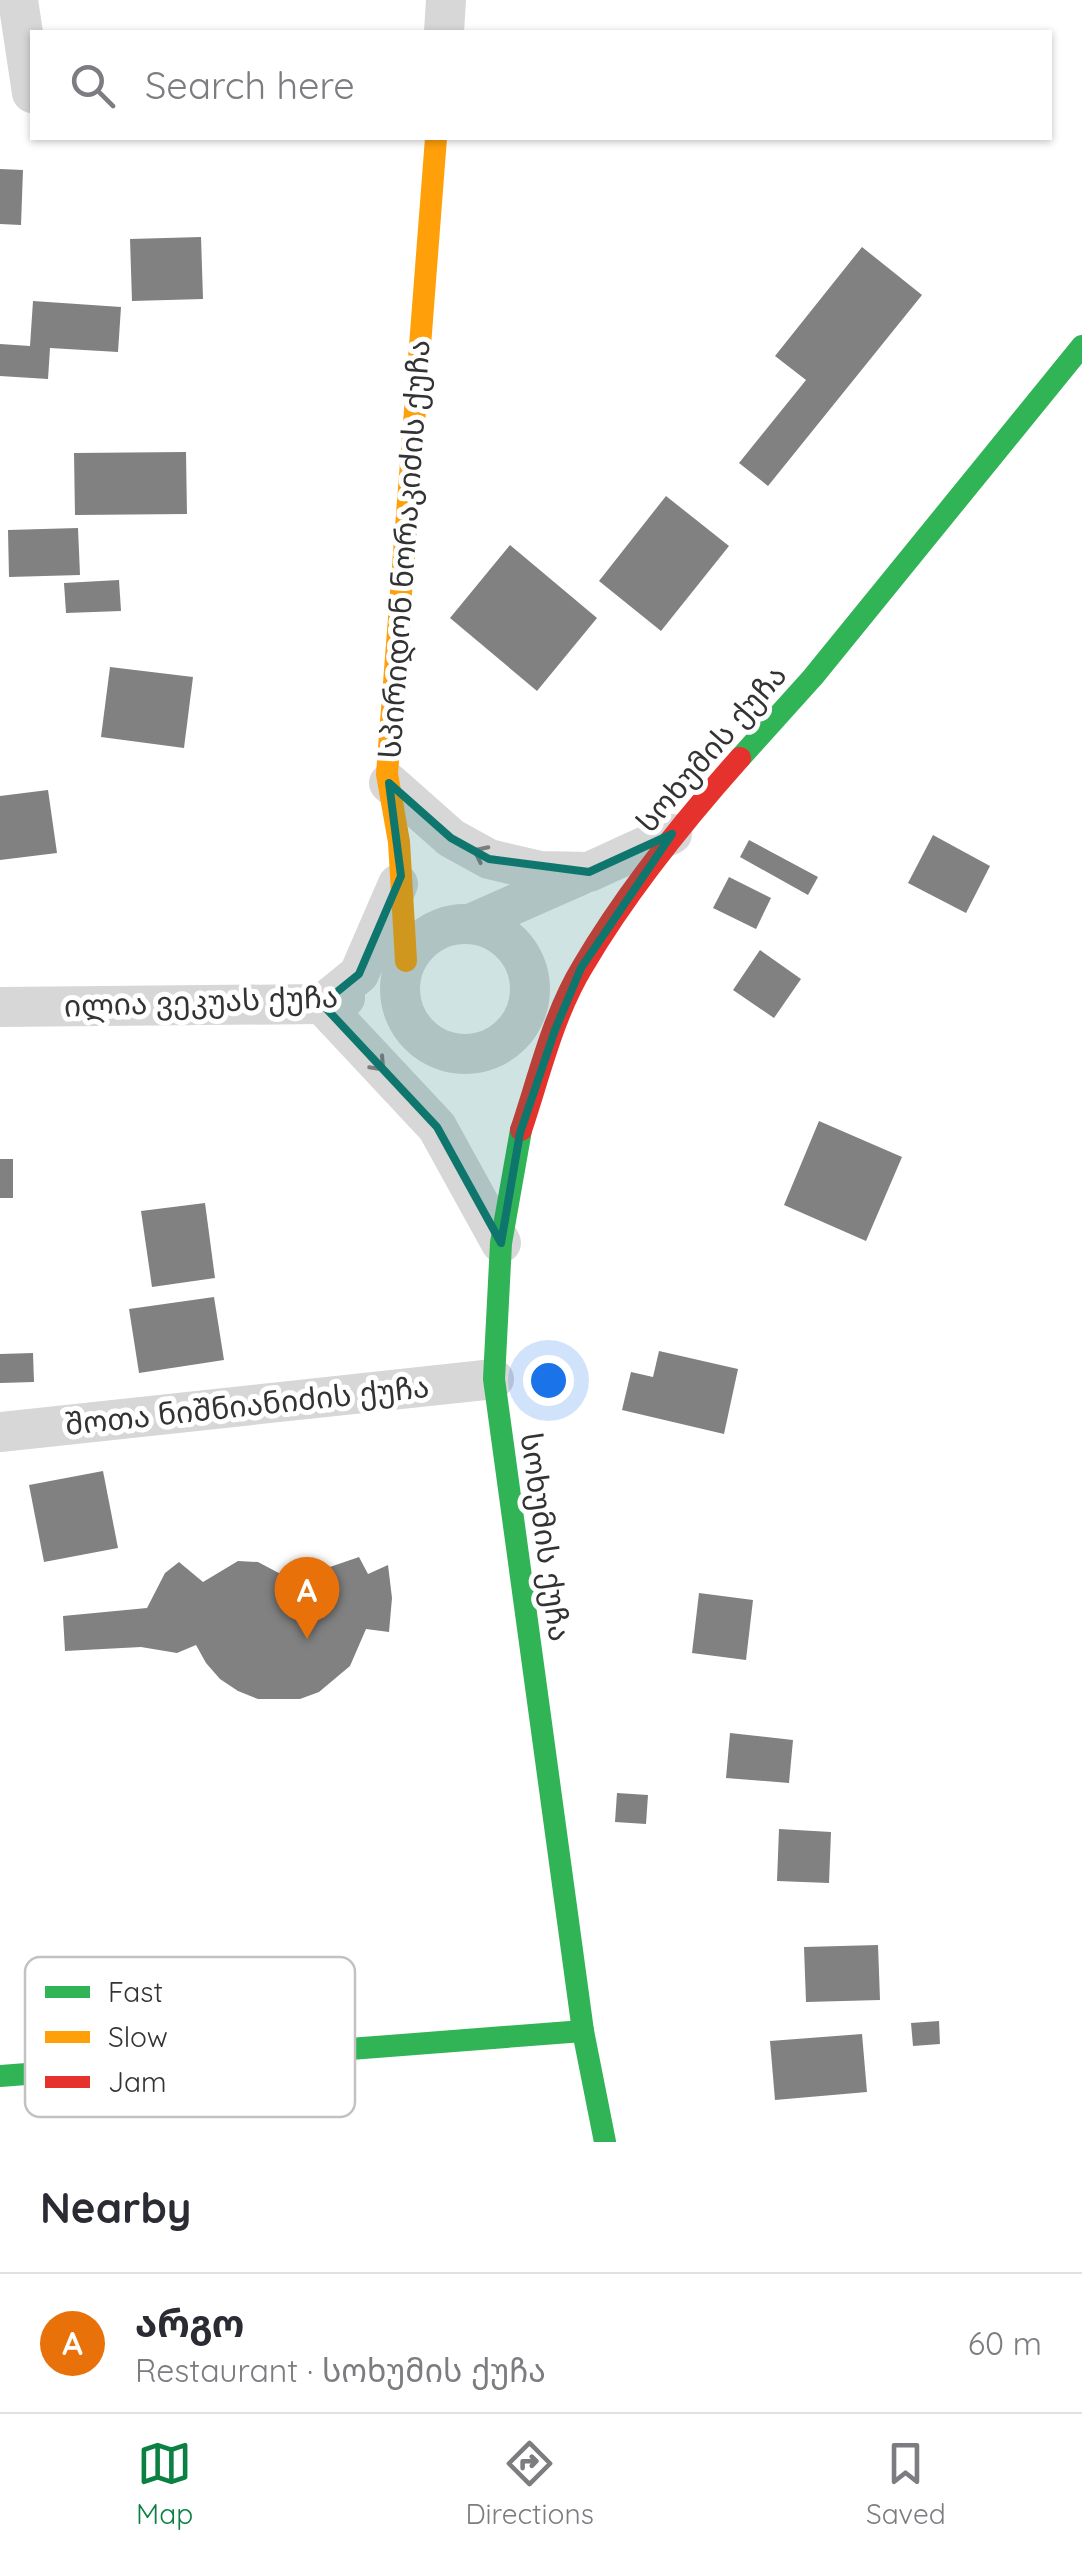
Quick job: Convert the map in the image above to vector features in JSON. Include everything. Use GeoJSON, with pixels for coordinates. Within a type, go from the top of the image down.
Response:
{"type":"FeatureCollection","features":[{"type":"Feature","properties":{"kind":"main road","name":"სპირიდონ ნორაკიძის ქუჩა"},"geometry":{"type":"LineString","coordinates":[[403,973],[401,876],[388,783],[436,140]]}},
{"type":"Feature","properties":{"kind":"main road","name":"სოხუმის ქუჩა"},"geometry":{"type":"LineString","coordinates":[[605,2142],[584,2030],[494,1379],[501,1242],[539,1024],[672,834],[813,677],[1082,346]]}},
{"type":"Feature","properties":{"kind":"main road"},"geometry":{"type":"LineString","coordinates":[[355,2048],[584,2030]]}},
{"type":"Feature","properties":{"kind":"main road"},"geometry":{"type":"LineString","coordinates":[[0,2076],[25,2074]]}},
{"type":"Feature","properties":{"kind":"street"},"geometry":{"type":"LineString","coordinates":[[18,0],[30,80]]}},
{"type":"Feature","properties":{"kind":"street"},"geometry":{"type":"LineString","coordinates":[[444,30],[446,0]]}},
{"type":"Feature","properties":{"kind":"street"},"geometry":{"type":"LineString","coordinates":[[388,783],[451,838],[490,859],[540,871],[589,872]]}},
{"type":"Feature","properties":{"kind":"street"},"geometry":{"type":"LineString","coordinates":[[470,924],[500,934],[522,957],[539,1024],[492,1049],[471,1054],[448,1052],[428,1043],[406,1018],[403,973],[417,944],[433,932],[450,925],[470,924],[672,834]]}},
{"type":"Feature","properties":{"kind":"street"},"geometry":{"type":"LineString","coordinates":[[401,876],[360,974],[322,1004],[437,1127],[501,1242]]}},
{"type":"Feature","properties":{"kind":"street","name":"ილია ვეკუას ქუჩა"},"geometry":{"type":"LineString","coordinates":[[0,1007],[322,1004],[403,973]]}},
{"type":"Feature","properties":{"kind":"street"},"geometry":{"type":"LineString","coordinates":[[428,1043],[437,1127]]}},
{"type":"Feature","properties":{"kind":"street","name":"შოთა ნიშნიანიძის ქუჩა"},"geometry":{"type":"LineString","coordinates":[[0,1432],[494,1379]]}},
{"type":"Feature","properties":{"kind":"highlighted area"},"geometry":{"type":"Polygon","coordinates":[[[389,783],[451,838],[489,859],[589,872],[672,834],[581,968],[555,1030],[520,1133],[501,1243],[437,1127],[322,1004],[359,974],[401,876],[389,783]]]}},
{"type":"Feature","properties":{"kind":"building"},"geometry":{"type":"Polygon","coordinates":[[[0,169],[23,170],[21,225],[0,224],[0,169]]]}},
{"type":"Feature","properties":{"kind":"building"},"geometry":{"type":"Polygon","coordinates":[[[201,237],[203,299],[132,301],[130,239],[201,237]]]}},
{"type":"Feature","properties":{"kind":"building"},"geometry":{"type":"Polygon","coordinates":[[[862,247],[922,295],[768,486],[739,463],[806,380],[775,356],[862,247]]]}},
{"type":"Feature","properties":{"kind":"building"},"geometry":{"type":"Polygon","coordinates":[[[33,301],[121,307],[118,352],[50,348],[48,379],[0,376],[0,344],[30,346],[33,301]]]}},
{"type":"Feature","properties":{"kind":"building"},"geometry":{"type":"Polygon","coordinates":[[[186,452],[187,514],[75,515],[74,453],[186,452]]]}},
{"type":"Feature","properties":{"kind":"building"},"geometry":{"type":"Polygon","coordinates":[[[666,496],[729,546],[661,631],[599,581],[666,496]]]}},
{"type":"Feature","properties":{"kind":"building"},"geometry":{"type":"Polygon","coordinates":[[[78,528],[80,575],[9,577],[8,530],[78,528]]]}},
{"type":"Feature","properties":{"kind":"building"},"geometry":{"type":"Polygon","coordinates":[[[510,545],[597,618],[537,691],[450,618],[510,545]]]}},
{"type":"Feature","properties":{"kind":"building"},"geometry":{"type":"Polygon","coordinates":[[[119,580],[121,611],[66,613],[64,583],[119,580]]]}},
{"type":"Feature","properties":{"kind":"building"},"geometry":{"type":"Polygon","coordinates":[[[110,667],[193,677],[184,748],[101,737],[110,667]]]}},
{"type":"Feature","properties":{"kind":"building"},"geometry":{"type":"Polygon","coordinates":[[[48,790],[57,853],[0,860],[0,796],[48,790]]]}},
{"type":"Feature","properties":{"kind":"building"},"geometry":{"type":"Polygon","coordinates":[[[933,835],[990,866],[966,913],[908,883],[933,835]]]}},
{"type":"Feature","properties":{"kind":"building"},"geometry":{"type":"Polygon","coordinates":[[[749,840],[818,877],[808,895],[740,857],[749,840]]]}},
{"type":"Feature","properties":{"kind":"building"},"geometry":{"type":"Polygon","coordinates":[[[729,877],[771,898],[756,929],[713,908],[729,877]]]}},
{"type":"Feature","properties":{"kind":"building"},"geometry":{"type":"Polygon","coordinates":[[[760,950],[801,979],[774,1018],[733,990],[760,950]]]}},
{"type":"Feature","properties":{"kind":"building"},"geometry":{"type":"Polygon","coordinates":[[[819,1121],[902,1157],[866,1241],[784,1205],[819,1121]]]}},
{"type":"Feature","properties":{"kind":"building"},"geometry":{"type":"Polygon","coordinates":[[[0,1159],[13,1159],[13,1198],[0,1198],[0,1159]]]}},
{"type":"Feature","properties":{"kind":"building"},"geometry":{"type":"Polygon","coordinates":[[[205,1203],[215,1278],[152,1287],[141,1211],[205,1203]]]}},
{"type":"Feature","properties":{"kind":"building"},"geometry":{"type":"Polygon","coordinates":[[[214,1297],[224,1360],[139,1373],[129,1309],[214,1297]]]}},
{"type":"Feature","properties":{"kind":"building"},"geometry":{"type":"Polygon","coordinates":[[[659,1351],[738,1369],[724,1434],[622,1410],[631,1372],[653,1377],[659,1351]]]}},
{"type":"Feature","properties":{"kind":"building"},"geometry":{"type":"Polygon","coordinates":[[[33,1353],[34,1382],[0,1383],[0,1354],[33,1353]]]}},
{"type":"Feature","properties":{"kind":"building"},"geometry":{"type":"Polygon","coordinates":[[[103,1471],[118,1548],[44,1562],[29,1485],[103,1471]]]}},
{"type":"Feature","properties":{"kind":"building"},"geometry":{"type":"Polygon","coordinates":[[[359,1557],[368,1574],[388,1565],[392,1598],[389,1632],[366,1629],[350,1666],[319,1692],[300,1699],[258,1699],[238,1691],[220,1679],[196,1645],[177,1653],[141,1647],[65,1651],[63,1616],[147,1608],[165,1573],[179,1562],[203,1582],[238,1561],[258,1562],[292,1580],[359,1557]]]}},
{"type":"Feature","properties":{"kind":"building"},"geometry":{"type":"Polygon","coordinates":[[[699,1593],[753,1600],[746,1660],[692,1653],[699,1593]]]}},
{"type":"Feature","properties":{"kind":"building"},"geometry":{"type":"Polygon","coordinates":[[[730,1733],[793,1740],[789,1783],[726,1778],[730,1733]]]}},
{"type":"Feature","properties":{"kind":"building"},"geometry":{"type":"Polygon","coordinates":[[[617,1793],[648,1795],[646,1824],[615,1822],[617,1793]]]}},
{"type":"Feature","properties":{"kind":"building"},"geometry":{"type":"Polygon","coordinates":[[[779,1829],[831,1832],[829,1883],[777,1881],[779,1829]]]}},
{"type":"Feature","properties":{"kind":"building"},"geometry":{"type":"Polygon","coordinates":[[[878,1945],[880,2000],[806,2002],[804,1947],[878,1945]]]}},
{"type":"Feature","properties":{"kind":"building"},"geometry":{"type":"Polygon","coordinates":[[[939,2021],[940,2044],[913,2046],[911,2023],[939,2021]]]}},
{"type":"Feature","properties":{"kind":"building"},"geometry":{"type":"Polygon","coordinates":[[[862,2034],[867,2092],[775,2100],[770,2041],[862,2034]]]}},
{"type":"Feature","properties":{"kind":"traffic: fast"},"geometry":{"type":"LineString","coordinates":[[740,758],[813,677],[1082,346]]}},
{"type":"Feature","properties":{"kind":"traffic: fast"},"geometry":{"type":"LineString","coordinates":[[521,1130],[501,1243],[494,1379],[583,2031],[605,2142]]}},
{"type":"Feature","properties":{"kind":"traffic: fast"},"geometry":{"type":"LineString","coordinates":[[355,2049],[583,2031]]}},
{"type":"Feature","properties":{"kind":"traffic: fast"},"geometry":{"type":"LineString","coordinates":[[0,2076],[25,2074]]}},
{"type":"Feature","properties":{"kind":"traffic: slow"},"geometry":{"type":"LineString","coordinates":[[406,961],[399,842],[387,774],[436,140]]}},
{"type":"Feature","properties":{"kind":"traffic: jam"},"geometry":{"type":"LineString","coordinates":[[521,1130],[555,1025],[583,966],[656,858],[740,758]]}},
{"type":"Feature","properties":{"kind":"place","name":"არგო"},"geometry":{"type":"Point","coordinates":[307,1639]}}]}
